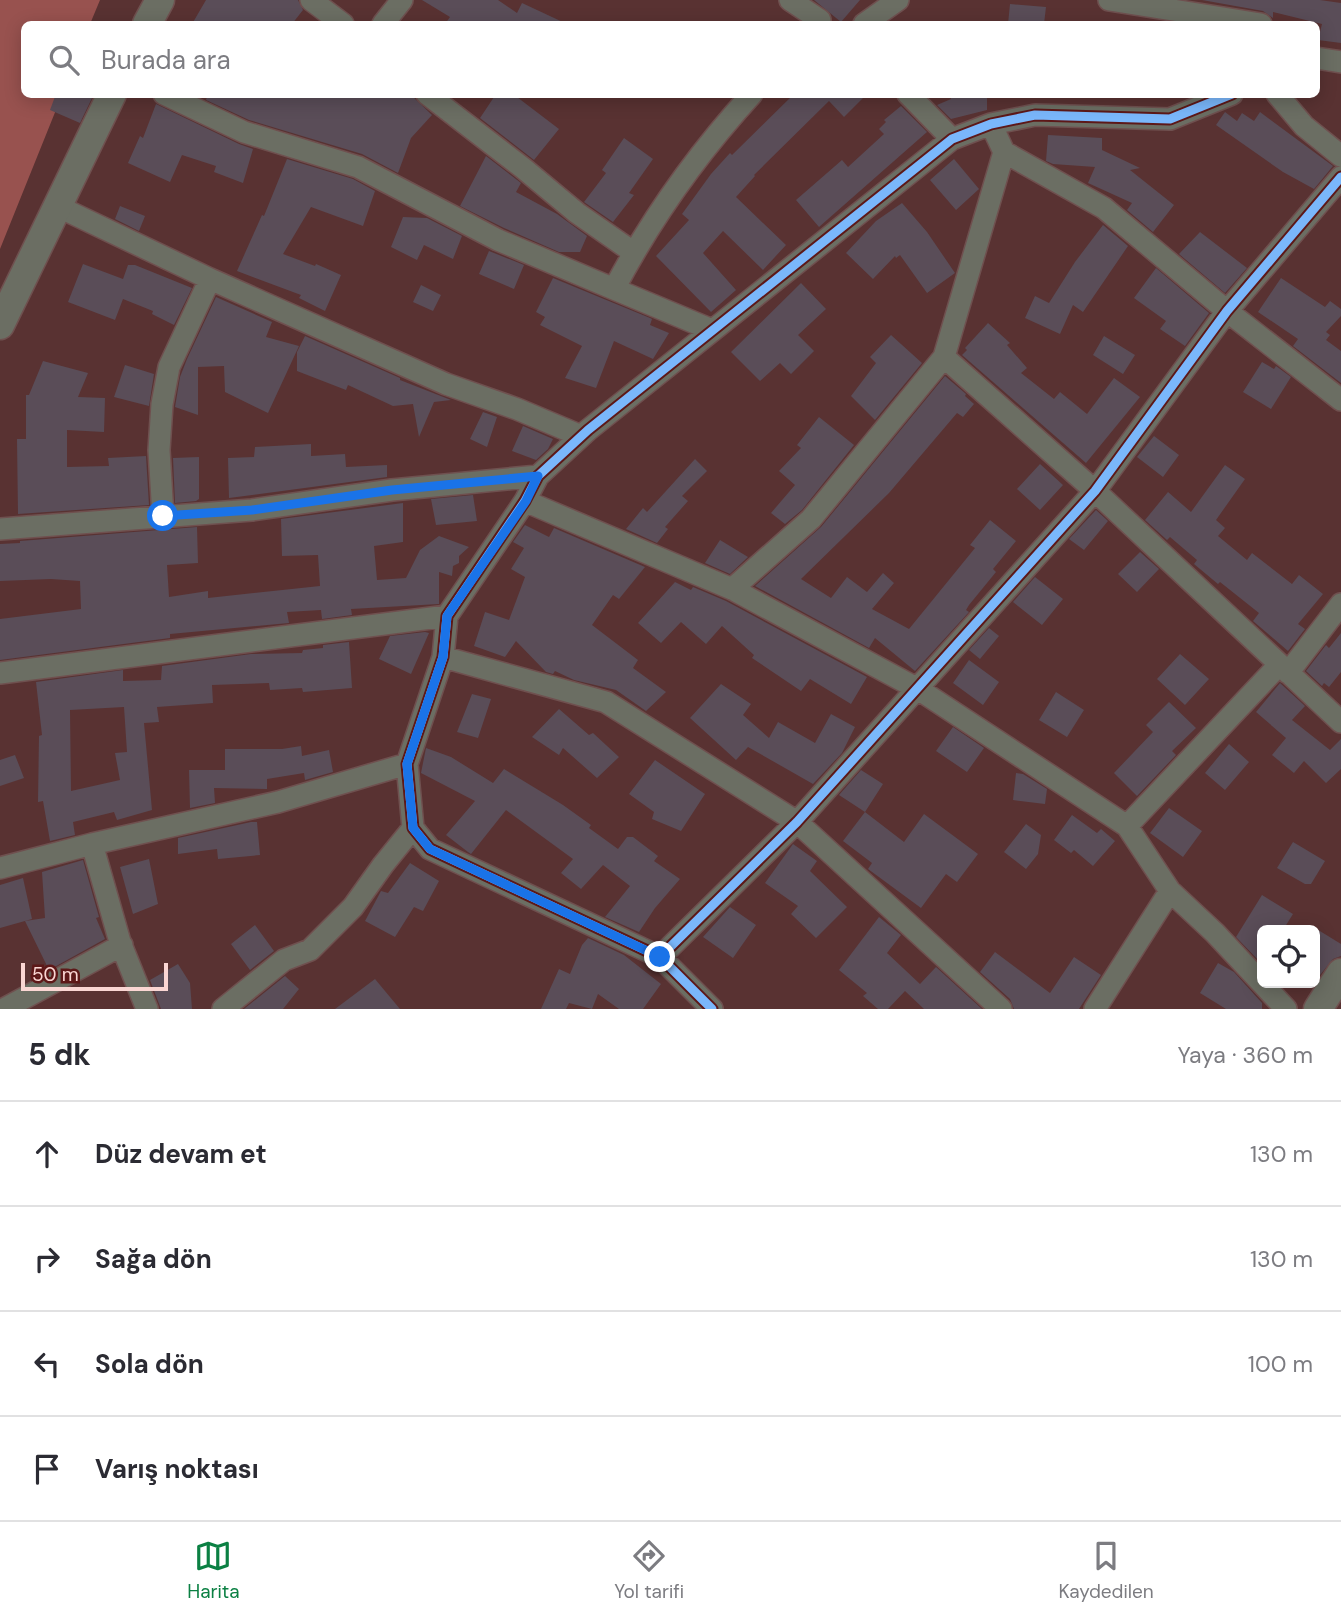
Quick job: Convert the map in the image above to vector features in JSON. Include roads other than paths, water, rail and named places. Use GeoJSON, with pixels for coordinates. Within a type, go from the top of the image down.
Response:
{"type":"FeatureCollection","features":[{"type":"Feature","properties":{"kind":"street"},"geometry":{"type":"LineString","coordinates":[[150,21],[160,0]]}},
{"type":"Feature","properties":{"kind":"street"},"geometry":{"type":"LineString","coordinates":[[311,0],[339,21]]}},
{"type":"Feature","properties":{"kind":"street"},"geometry":{"type":"LineString","coordinates":[[385,21],[401,0]]}},
{"type":"Feature","properties":{"kind":"street"},"geometry":{"type":"LineString","coordinates":[[790,0],[819,21]]}},
{"type":"Feature","properties":{"kind":"street"},"geometry":{"type":"LineString","coordinates":[[868,21],[898,0]]}},
{"type":"Feature","properties":{"kind":"street"},"geometry":{"type":"LineString","coordinates":[[1109,0],[1242,21]]}},
{"type":"Feature","properties":{"kind":"street"},"geometry":{"type":"LineString","coordinates":[[1320,58],[1341,62]]}},
{"type":"Feature","properties":{"kind":"street"},"geometry":{"type":"LineString","coordinates":[[0,326],[110,98]]}},
{"type":"Feature","properties":{"kind":"street"},"geometry":{"type":"LineString","coordinates":[[172,98],[244,132],[358,167],[498,240],[712,330]]}},
{"type":"Feature","properties":{"kind":"street"},"geometry":{"type":"LineString","coordinates":[[432,98],[587,221],[633,252]]}},
{"type":"Feature","properties":{"kind":"street"},"geometry":{"type":"LineString","coordinates":[[614,289],[633,252],[712,138],[748,98]]}},
{"type":"Feature","properties":{"kind":"street"},"geometry":{"type":"LineString","coordinates":[[912,98],[952,139]]}},
{"type":"Feature","properties":{"kind":"street"},"geometry":{"type":"LineString","coordinates":[[712,1009],[660,957],[430,849],[413,828],[407,764],[443,657],[447,616],[526,501],[538,476],[580,436],[952,139],[991,124],[1035,115],[1170,119],[1222,98]]}},
{"type":"Feature","properties":{"kind":"street"},"geometry":{"type":"LineString","coordinates":[[1280,98],[1304,126],[1341,156]]}},
{"type":"Feature","properties":{"kind":"street"},"geometry":{"type":"LineString","coordinates":[[991,124],[1004,152],[1104,208],[1341,400]]}},
{"type":"Feature","properties":{"kind":"street"},"geometry":{"type":"LineString","coordinates":[[732,589],[811,519],[944,357],[1004,152]]}},
{"type":"Feature","properties":{"kind":"street"},"geometry":{"type":"LineString","coordinates":[[660,957],[797,822],[1095,491],[1227,310],[1341,177]]}},
{"type":"Feature","properties":{"kind":"street"},"geometry":{"type":"LineString","coordinates":[[60,206],[210,279],[446,384],[517,409],[580,436]]}},
{"type":"Feature","properties":{"kind":"street"},"geometry":{"type":"LineString","coordinates":[[163,516],[159,450],[162,404],[169,367],[210,279]]}},
{"type":"Feature","properties":{"kind":"street"},"geometry":{"type":"LineString","coordinates":[[944,357],[1095,491],[1341,722]]}},
{"type":"Feature","properties":{"kind":"street"},"geometry":{"type":"LineString","coordinates":[[0,530],[252,510],[392,490],[538,476]]}},
{"type":"Feature","properties":{"kind":"street"},"geometry":{"type":"LineString","coordinates":[[526,501],[732,589],[918,689],[1127,826],[1170,891],[1215,933],[1286,1009]]}},
{"type":"Feature","properties":{"kind":"street"},"geometry":{"type":"LineString","coordinates":[[1127,826],[1284,669],[1341,604]]}},
{"type":"Feature","properties":{"kind":"street"},"geometry":{"type":"LineString","coordinates":[[0,673],[447,616]]}},
{"type":"Feature","properties":{"kind":"street"},"geometry":{"type":"LineString","coordinates":[[443,657],[606,702],[797,822],[1001,1009]]}},
{"type":"Feature","properties":{"kind":"street"},"geometry":{"type":"LineString","coordinates":[[0,868],[278,802],[407,764]]}},
{"type":"Feature","properties":{"kind":"street"},"geometry":{"type":"LineString","coordinates":[[223,1009],[284,960],[310,950],[353,907],[413,828]]}},
{"type":"Feature","properties":{"kind":"street"},"geometry":{"type":"LineString","coordinates":[[92,844],[121,945],[147,1009]]}},
{"type":"Feature","properties":{"kind":"street"},"geometry":{"type":"LineString","coordinates":[[1095,1009],[1170,891]]}},
{"type":"Feature","properties":{"kind":"street"},"geometry":{"type":"LineString","coordinates":[[4,1009],[121,945]]}},
{"type":"Feature","properties":{"kind":"street"},"geometry":{"type":"LineString","coordinates":[[1318,1009],[1341,973]]}}]}
